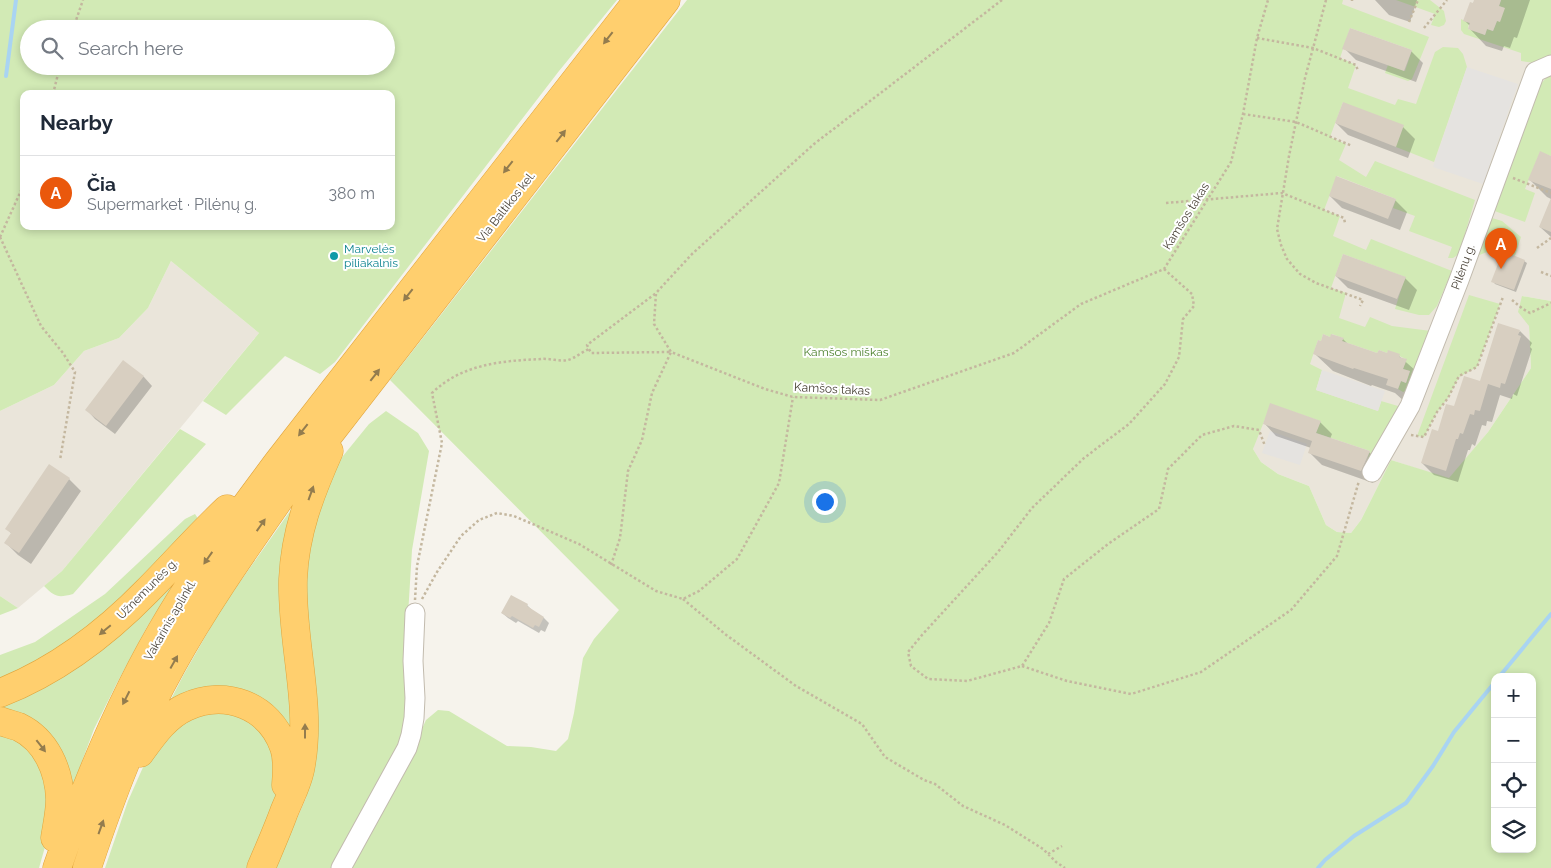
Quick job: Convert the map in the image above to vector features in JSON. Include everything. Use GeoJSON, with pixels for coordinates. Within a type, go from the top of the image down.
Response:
{"type":"FeatureCollection","features":[{"type":"Feature","properties":{"kind":"highway","name":"Via Baltikos kel."},"geometry":{"type":"LineString","coordinates":[[336,406],[638,0]]}},
{"type":"Feature","properties":{"kind":"highway","name":"Via Baltikos kel."},"geometry":{"type":"LineString","coordinates":[[336,406],[666,0]]}},
{"type":"Feature","properties":{"kind":"highway","name":"Vakarinis aplinkl."},"geometry":{"type":"LineString","coordinates":[[57,868],[82,798],[116,718],[170,616],[234,520],[278,462],[336,406]]}},
{"type":"Feature","properties":{"kind":"highway","name":"Vakarinis aplinkl."},"geometry":{"type":"LineString","coordinates":[[87,868],[116,785],[171,666],[207,605],[283,494],[336,406]]}},
{"type":"Feature","properties":{"kind":"highway"},"geometry":{"type":"LineString","coordinates":[[261,868],[301,767],[304,740],[304,711],[294,604],[293,580],[296,547],[336,406]]}},
{"type":"Feature","properties":{"kind":"highway","name":"Užnemunės g."},"geometry":{"type":"LineString","coordinates":[[0,693],[50,670],[82,649],[146,593],[211,525],[278,462]]}},
{"type":"Feature","properties":{"kind":"highway"},"geometry":{"type":"LineString","coordinates":[[116,785],[170,716],[185,707],[207,700],[229,699],[251,707],[268,720],[278,733],[284,748],[287,771],[284,812]]}},
{"type":"Feature","properties":{"kind":"highway"},"geometry":{"type":"LineString","coordinates":[[0,721],[33,736],[53,764],[58,782],[60,801],[52,868]]}},
{"type":"Feature","properties":{"kind":"street","name":"Pilėnų g."},"geometry":{"type":"LineString","coordinates":[[1366,476],[1396,432],[1410,406],[1459,280],[1535,72],[1551,65]]}},
{"type":"Feature","properties":{"kind":"street"},"geometry":{"type":"LineString","coordinates":[[341,868],[406,748],[411,735],[415,698],[413,661],[415,613]]}},
{"type":"Feature","properties":{"kind":"path"},"geometry":{"type":"LineString","coordinates":[[76,20],[83,0]]}},
{"type":"Feature","properties":{"kind":"path"},"geometry":{"type":"LineString","coordinates":[[672,352],[591,353],[587,345],[656,293],[692,254],[814,144],[1002,0]]}},
{"type":"Feature","properties":{"kind":"path","name":"Kamšos takas"},"geometry":{"type":"LineString","coordinates":[[672,352],[766,389],[792,397],[880,400],[1014,353],[1081,304],[1164,269],[1231,162],[1243,114],[1257,38],[1268,0]]}},
{"type":"Feature","properties":{"kind":"path"},"geometry":{"type":"LineString","coordinates":[[1326,0],[1305,78],[1282,193],[1277,229],[1281,246],[1287,259],[1300,274],[1316,283],[1363,300],[1360,306]]}},
{"type":"Feature","properties":{"kind":"path"},"geometry":{"type":"LineString","coordinates":[[1409,22],[1418,0]]}},
{"type":"Feature","properties":{"kind":"path"},"geometry":{"type":"LineString","coordinates":[[1424,28],[1447,0]]}},
{"type":"Feature","properties":{"kind":"path"},"geometry":{"type":"LineString","coordinates":[[1257,38],[1313,48],[1356,64],[1358,71]]}},
{"type":"Feature","properties":{"kind":"path"},"geometry":{"type":"LineString","coordinates":[[54,90],[58,75]]}},
{"type":"Feature","properties":{"kind":"path"},"geometry":{"type":"LineString","coordinates":[[1243,114],[1296,122],[1352,146]]}},
{"type":"Feature","properties":{"kind":"path"},"geometry":{"type":"LineString","coordinates":[[1497,172],[1544,188],[1551,193]]}},
{"type":"Feature","properties":{"kind":"path"},"geometry":{"type":"LineString","coordinates":[[20,193],[0,237],[41,326],[75,372],[60,460]]}},
{"type":"Feature","properties":{"kind":"path"},"geometry":{"type":"LineString","coordinates":[[1166,203],[1282,193],[1344,218],[1345,223]]}},
{"type":"Feature","properties":{"kind":"path"},"geometry":{"type":"LineString","coordinates":[[1537,248],[1551,238]]}},
{"type":"Feature","properties":{"kind":"path"},"geometry":{"type":"LineString","coordinates":[[1164,269],[1192,294],[1194,306],[1183,319],[1178,357],[1165,384],[1129,424],[1084,458],[1032,508],[998,552],[908,652],[910,666],[928,679],[967,681],[1022,666],[1067,681],[1131,694],[1201,672],[1291,610],[1337,556],[1366,476]]}},
{"type":"Feature","properties":{"kind":"path"},"geometry":{"type":"LineString","coordinates":[[1541,272],[1551,276]]}},
{"type":"Feature","properties":{"kind":"path"},"geometry":{"type":"LineString","coordinates":[[656,293],[654,324],[672,352]]}},
{"type":"Feature","properties":{"kind":"path"},"geometry":{"type":"LineString","coordinates":[[1396,432],[1424,437],[1436,412],[1448,398],[1459,376],[1477,367],[1503,297]]}},
{"type":"Feature","properties":{"kind":"path"},"geometry":{"type":"LineString","coordinates":[[1512,300],[1522,309],[1530,312],[1551,303]]}},
{"type":"Feature","properties":{"kind":"path"},"geometry":{"type":"LineString","coordinates":[[415,613],[417,566],[442,443],[432,393],[441,384],[473,367],[516,360],[546,358],[567,360],[589,349]]}},
{"type":"Feature","properties":{"kind":"path"},"geometry":{"type":"LineString","coordinates":[[611,565],[620,538],[628,471],[642,440],[652,393],[672,352]]}},
{"type":"Feature","properties":{"kind":"path"},"geometry":{"type":"LineString","coordinates":[[684,599],[699,591],[737,559],[779,484],[792,397]]}},
{"type":"Feature","properties":{"kind":"path"},"geometry":{"type":"LineString","coordinates":[[1022,666],[1049,623],[1064,579],[1108,544],[1159,509],[1168,469],[1202,435],[1234,426],[1259,430],[1265,446]]}},
{"type":"Feature","properties":{"kind":"path"},"geometry":{"type":"LineString","coordinates":[[415,613],[437,572],[460,536],[480,520],[497,513],[514,516],[579,544],[611,565],[656,590],[684,599],[725,634],[796,686],[862,724],[885,757],[924,780],[935,784],[963,806],[1005,825],[1043,848],[1064,868]]}},
{"type":"Feature","properties":{"kind":"path"},"geometry":{"type":"LineString","coordinates":[[1048,854],[1062,846]]}},
{"type":"Feature","properties":{"kind":"shaded area"},"geometry":{"type":"Polygon","coordinates":[[[1316,0],[1551,0],[1551,301],[1522,296],[1529,326],[1531,368],[1488,432],[1449,479],[1391,460],[1361,520],[1351,533],[1337,532],[1326,525],[1309,486],[1278,474],[1261,462],[1253,449],[1316,0]]]}},
{"type":"Feature","properties":{"kind":"shaded area"},"geometry":{"type":"Polygon","coordinates":[[[1467,67],[1518,84],[1483,184],[1433,167],[1467,67]]]}},
{"type":"Feature","properties":{"kind":"shaded area"},"geometry":{"type":"Polygon","coordinates":[[[171,261],[259,333],[62,571],[18,608],[0,596],[0,411],[54,385],[84,351],[119,338],[148,308],[171,261]]]}},
{"type":"Feature","properties":{"kind":"shaded area"},"geometry":{"type":"Polygon","coordinates":[[[1322,370],[1385,391],[1378,411],[1316,390],[1322,370]]]}},
{"type":"Feature","properties":{"kind":"shaded area"},"geometry":{"type":"Polygon","coordinates":[[[1270,431],[1307,444],[1300,465],[1262,453],[1270,431]]]}},
{"type":"Feature","properties":{"kind":"green space"},"geometry":{"type":"Polygon","coordinates":[[[0,0],[617,0],[559,71],[335,362],[320,374],[285,356],[226,415],[203,401],[259,333],[171,261],[148,308],[119,338],[84,351],[54,385],[0,411],[0,0]]]}},
{"type":"Feature","properties":{"kind":"green space","name":"Kamšos miškas"},"geometry":{"type":"Polygon","coordinates":[[[687,0],[1343,0],[1342,4],[1429,37],[1412,79],[1408,81],[1385,73],[1388,65],[1405,71],[1412,50],[1350,28],[1340,58],[1356,65],[1348,88],[1395,105],[1398,99],[1416,104],[1435,52],[1443,47],[1458,48],[1463,54],[1467,67],[1434,162],[1396,147],[1343,102],[1330,137],[1346,144],[1339,160],[1366,177],[1375,161],[1475,200],[1459,254],[1453,258],[1448,258],[1452,247],[1409,231],[1415,216],[1393,208],[1396,199],[1337,176],[1324,210],[1340,216],[1333,236],[1366,250],[1371,239],[1452,271],[1437,306],[1429,315],[1419,315],[1395,309],[1405,277],[1343,254],[1331,288],[1346,293],[1339,318],[1365,327],[1370,317],[1392,326],[1431,331],[1409,390],[1403,392],[1398,389],[1401,381],[1406,383],[1410,371],[1403,369],[1406,359],[1388,351],[1387,353],[1379,350],[1377,353],[1342,341],[1343,338],[1332,334],[1330,337],[1323,334],[1321,341],[1318,340],[1310,364],[1322,370],[1316,390],[1378,411],[1381,401],[1398,406],[1397,415],[1363,472],[1370,451],[1316,433],[1320,421],[1271,404],[1253,449],[1261,462],[1278,474],[1309,486],[1326,525],[1337,532],[1351,533],[1361,520],[1391,460],[1449,478],[1488,432],[1531,368],[1529,326],[1518,312],[1522,296],[1551,301],[1551,868],[352,868],[426,720],[438,710],[449,711],[507,746],[556,751],[568,739],[583,658],[594,639],[619,610],[390,380],[687,0]]]}},
{"type":"Feature","properties":{"kind":"green space"},"geometry":{"type":"Polygon","coordinates":[[[1396,0],[1430,0],[1444,11],[1446,21],[1444,25],[1439,27],[1431,25],[1435,14],[1396,0]]]}},
{"type":"Feature","properties":{"kind":"green space"},"geometry":{"type":"Polygon","coordinates":[[[1501,0],[1551,0],[1551,58],[1535,63],[1521,61],[1521,53],[1464,34],[1461,30],[1461,19],[1469,23],[1468,29],[1485,35],[1487,29],[1493,31],[1504,8],[1499,6],[1501,0]]]}},
{"type":"Feature","properties":{"kind":"green space"},"geometry":{"type":"Polygon","coordinates":[[[1551,76],[1551,156],[1540,152],[1525,189],[1535,193],[1525,222],[1489,209],[1536,89],[1547,77],[1551,76]]]}},
{"type":"Feature","properties":{"kind":"green space"},"geometry":{"type":"Polygon","coordinates":[[[1492,218],[1502,221],[1521,237],[1515,256],[1503,251],[1499,261],[1487,252],[1477,256],[1485,219],[1492,218]]]}},
{"type":"Feature","properties":{"kind":"green space"},"geometry":{"type":"Polygon","coordinates":[[[1469,295],[1500,304],[1477,367],[1459,377],[1424,437],[1417,436],[1469,295]]]}},
{"type":"Feature","properties":{"kind":"green space"},"geometry":{"type":"Polygon","coordinates":[[[386,411],[418,433],[429,451],[412,550],[408,615],[407,717],[401,744],[336,868],[275,868],[306,798],[315,721],[306,618],[306,556],[315,515],[334,467],[369,424],[386,411]]]}},
{"type":"Feature","properties":{"kind":"green space"},"geometry":{"type":"Polygon","coordinates":[[[180,429],[206,444],[73,594],[57,596],[51,592],[44,586],[62,571],[180,429]]]}},
{"type":"Feature","properties":{"kind":"green space"},"geometry":{"type":"Polygon","coordinates":[[[302,494],[298,749],[264,708],[167,707],[221,609],[302,494]]]}},
{"type":"Feature","properties":{"kind":"green space"},"geometry":{"type":"Polygon","coordinates":[[[195,514],[199,520],[193,530],[81,634],[11,675],[0,678],[0,655],[35,642],[105,594],[185,519],[195,514]]]}},
{"type":"Feature","properties":{"kind":"green space"},"geometry":{"type":"Polygon","coordinates":[[[191,557],[147,627],[117,683],[94,729],[71,791],[0,714],[0,700],[191,557]]]}},
{"type":"Feature","properties":{"kind":"green space"},"geometry":{"type":"Polygon","coordinates":[[[0,596],[18,608],[0,615],[0,596]]]}},
{"type":"Feature","properties":{"kind":"green space"},"geometry":{"type":"Polygon","coordinates":[[[237,709],[278,750],[277,798],[252,868],[105,868],[128,801],[144,765],[186,716],[237,709]]]}},
{"type":"Feature","properties":{"kind":"green space"},"geometry":{"type":"Polygon","coordinates":[[[0,731],[30,742],[49,775],[49,833],[39,868],[0,868],[0,731]]]}},
{"type":"Feature","properties":{"kind":"building"},"geometry":{"type":"Polygon","coordinates":[[[1474,0],[1501,0],[1499,6],[1505,8],[1500,22],[1497,21],[1493,31],[1487,29],[1485,35],[1468,29],[1470,23],[1463,21],[1470,2],[1473,3],[1474,0]]]}},
{"type":"Feature","properties":{"kind":"building"},"geometry":{"type":"Polygon","coordinates":[[[1350,28],[1412,50],[1404,71],[1342,49],[1350,28]]]}},
{"type":"Feature","properties":{"kind":"building"},"geometry":{"type":"Polygon","coordinates":[[[1343,102],[1404,125],[1396,147],[1335,123],[1343,102]]]}},
{"type":"Feature","properties":{"kind":"building"},"geometry":{"type":"Polygon","coordinates":[[[1540,151],[1551,156],[1551,189],[1528,180],[1540,151]]]}},
{"type":"Feature","properties":{"kind":"building"},"geometry":{"type":"Polygon","coordinates":[[[1336,176],[1396,199],[1388,219],[1329,196],[1336,176]]]}},
{"type":"Feature","properties":{"kind":"building"},"geometry":{"type":"Polygon","coordinates":[[[1551,198],[1551,232],[1539,227],[1551,198]]]}},
{"type":"Feature","properties":{"kind":"building"},"geometry":{"type":"Polygon","coordinates":[[[1503,251],[1525,260],[1514,290],[1491,282],[1503,251]]]}},
{"type":"Feature","properties":{"kind":"building"},"geometry":{"type":"Polygon","coordinates":[[[1343,254],[1406,277],[1397,299],[1335,276],[1343,254]]]}},
{"type":"Feature","properties":{"kind":"building"},"geometry":{"type":"Polygon","coordinates":[[[1498,323],[1520,330],[1518,335],[1521,336],[1505,384],[1501,383],[1500,388],[1488,384],[1480,411],[1475,410],[1474,415],[1470,414],[1463,434],[1460,433],[1458,439],[1456,439],[1446,471],[1421,463],[1432,429],[1438,431],[1446,404],[1454,406],[1464,376],[1480,381],[1498,323]]]}},
{"type":"Feature","properties":{"kind":"building"},"geometry":{"type":"Polygon","coordinates":[[[1323,334],[1330,337],[1331,334],[1344,338],[1342,341],[1377,353],[1379,350],[1387,353],[1388,350],[1400,354],[1399,357],[1407,359],[1403,369],[1410,371],[1406,383],[1401,381],[1398,389],[1386,385],[1388,379],[1353,369],[1313,354],[1318,340],[1321,341],[1323,334]]]}},
{"type":"Feature","properties":{"kind":"building"},"geometry":{"type":"Polygon","coordinates":[[[123,360],[144,376],[106,426],[85,410],[123,360]]]}},
{"type":"Feature","properties":{"kind":"building"},"geometry":{"type":"Polygon","coordinates":[[[1270,403],[1321,421],[1316,433],[1370,451],[1361,471],[1308,453],[1312,441],[1263,424],[1270,403]]]}},
{"type":"Feature","properties":{"kind":"building"},"geometry":{"type":"Polygon","coordinates":[[[49,464],[70,478],[19,553],[4,543],[11,533],[5,529],[49,464]]]}},
{"type":"Feature","properties":{"kind":"building"},"geometry":{"type":"Polygon","coordinates":[[[511,595],[528,604],[527,606],[544,617],[539,627],[535,625],[533,628],[512,616],[510,618],[501,613],[511,595]]]}},
{"type":"Feature","properties":{"kind":"waterway"},"geometry":{"type":"LineString","coordinates":[[6,76],[16,0]]}},
{"type":"Feature","properties":{"kind":"waterway"},"geometry":{"type":"LineString","coordinates":[[1502,673],[1551,614]]}},
{"type":"Feature","properties":{"kind":"waterway"},"geometry":{"type":"LineString","coordinates":[[1318,868],[1354,836],[1406,803],[1433,766],[1454,732],[1491,687]]}},
{"type":"Feature","properties":{"kind":"place","name":"Marvelės piliakalnis"},"geometry":{"type":"Point","coordinates":[334,256]}},
{"type":"Feature","properties":{"kind":"place","name":"Čia"},"geometry":{"type":"Point","coordinates":[1501,269]}}]}
